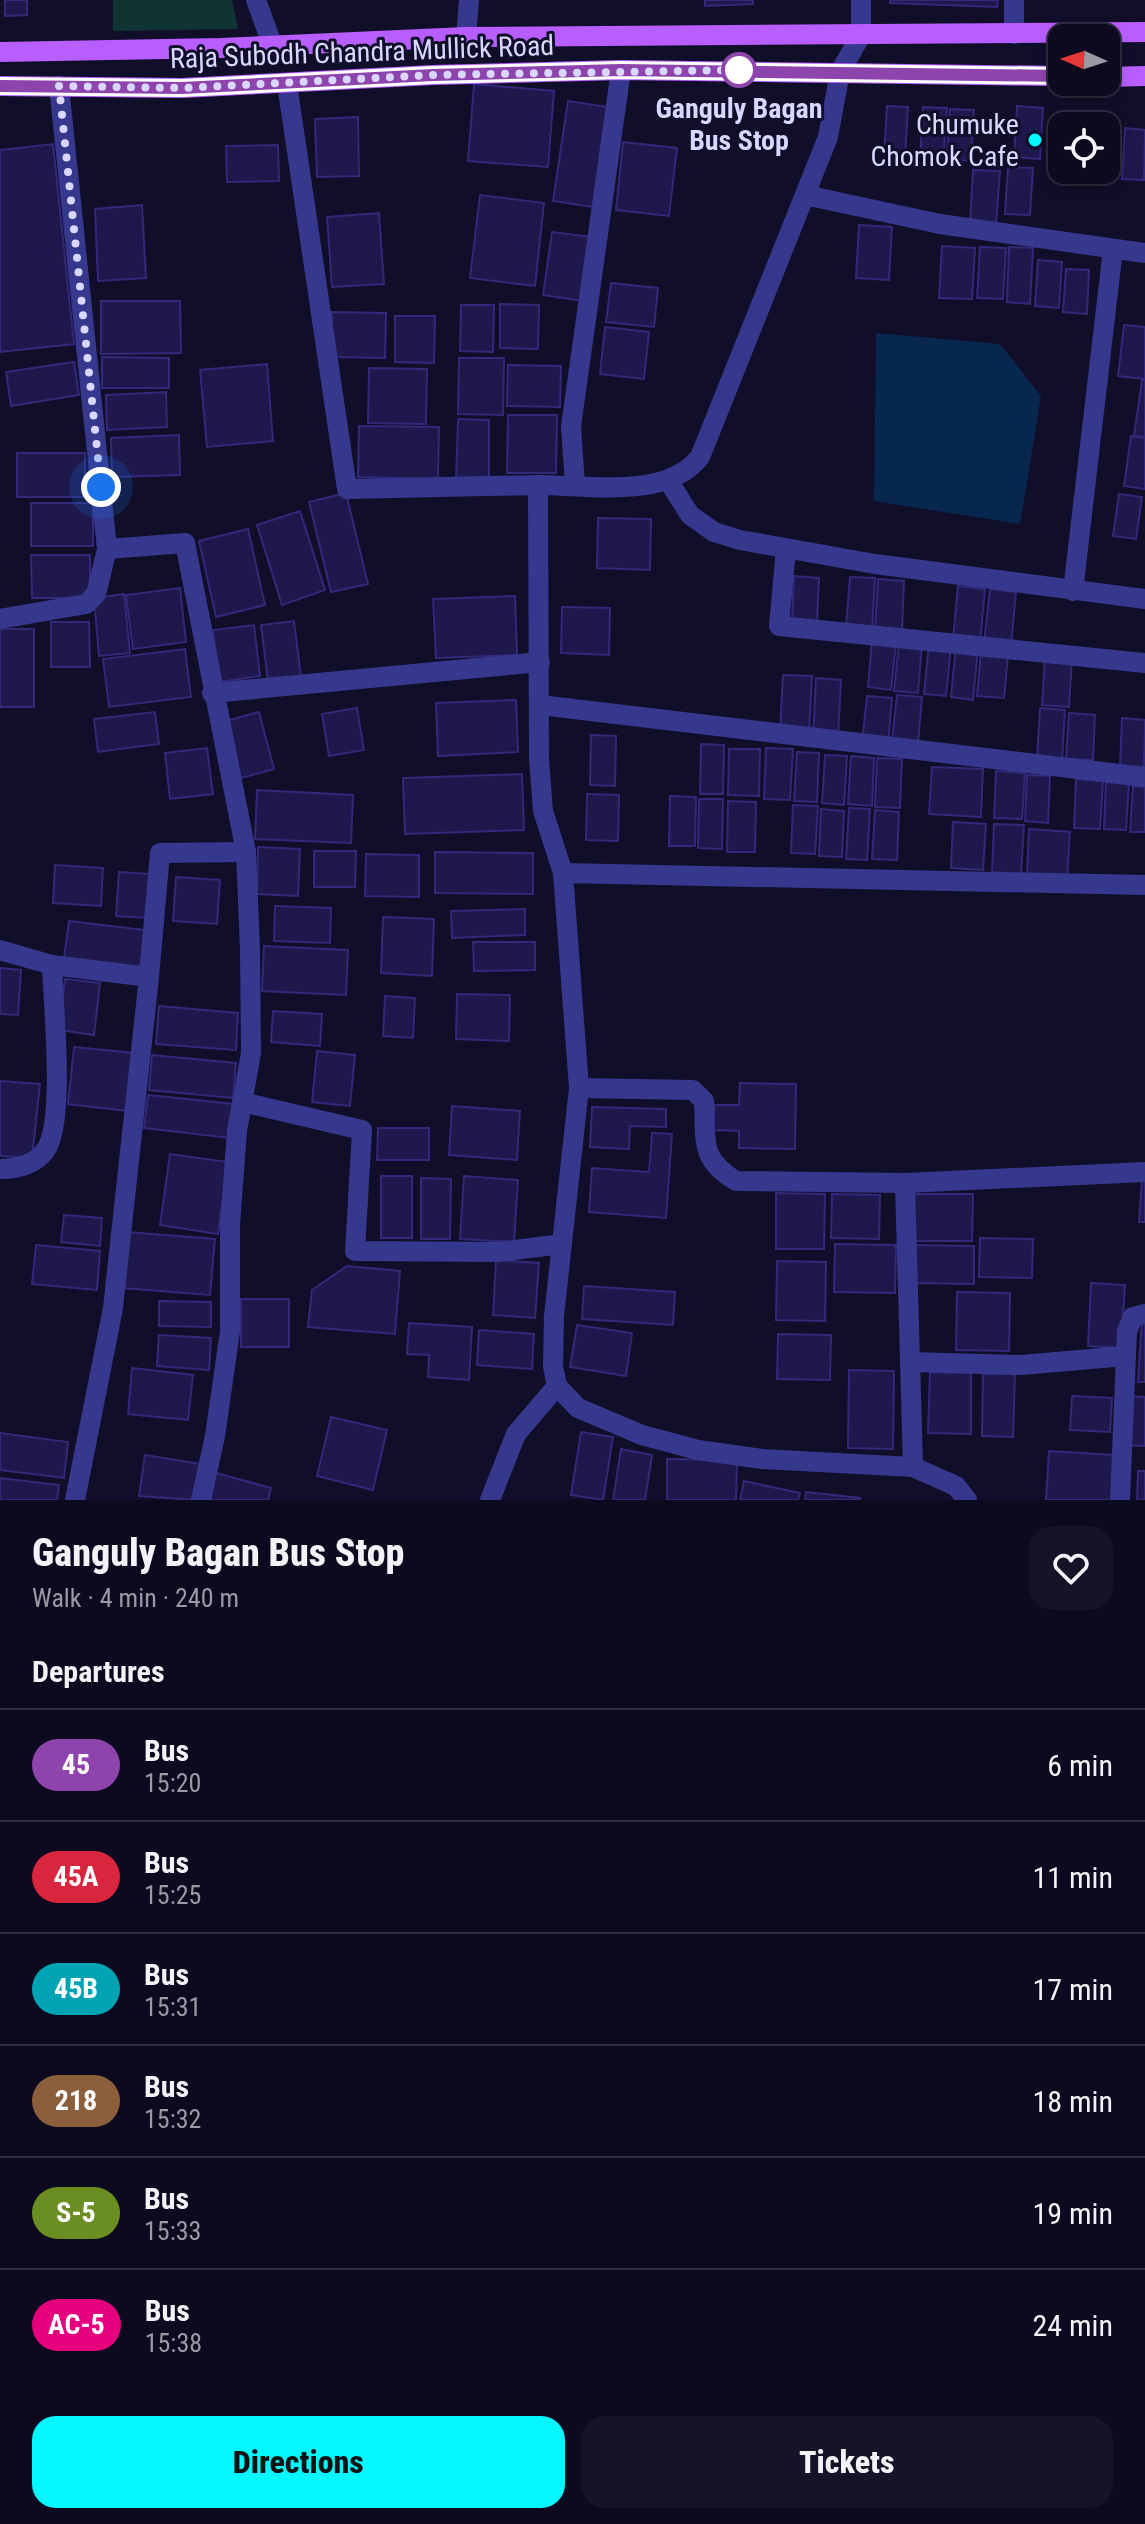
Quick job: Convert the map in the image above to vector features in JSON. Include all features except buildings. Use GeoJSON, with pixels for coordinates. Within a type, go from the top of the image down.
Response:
{"type":"FeatureCollection","features":[{"type":"Feature","properties":{"kind":"main road","name":"Raja Subodh Chandra Mullick Road"},"geometry":{"type":"LineString","coordinates":[[0,52],[221,48],[466,37],[1145,32]]}},
{"type":"Feature","properties":{"kind":"main road","name":"Raja Subodh Chandra Mullick Road"},"geometry":{"type":"LineString","coordinates":[[0,86],[287,84],[433,75],[621,70],[1048,76]]}},
{"type":"Feature","properties":{"kind":"main road"},"geometry":{"type":"LineString","coordinates":[[1120,77],[1145,76]]}},
{"type":"Feature","properties":{"kind":"street"},"geometry":{"type":"LineString","coordinates":[[256,0],[272,44]]}},
{"type":"Feature","properties":{"kind":"street"},"geometry":{"type":"LineString","coordinates":[[466,37],[469,0]]}},
{"type":"Feature","properties":{"kind":"street"},"geometry":{"type":"LineString","coordinates":[[287,84],[347,489],[649,486],[669,482],[687,473],[700,457],[828,137],[840,72],[861,35],[861,0]]}},
{"type":"Feature","properties":{"kind":"street"},"geometry":{"type":"LineString","coordinates":[[1014,0],[1014,34]]}},
{"type":"Feature","properties":{"kind":"street"},"geometry":{"type":"LineString","coordinates":[[575,485],[571,426],[621,70]]}},
{"type":"Feature","properties":{"kind":"street"},"geometry":{"type":"LineString","coordinates":[[0,619],[86,604],[96,594],[107,549],[59,86]]}},
{"type":"Feature","properties":{"kind":"street"},"geometry":{"type":"LineString","coordinates":[[805,195],[940,224],[1145,253]]}},
{"type":"Feature","properties":{"kind":"street"},"geometry":{"type":"LineString","coordinates":[[1073,591],[1113,249]]}},
{"type":"Feature","properties":{"kind":"street"},"geometry":{"type":"LineString","coordinates":[[669,482],[690,515],[714,532],[786,549],[1145,599]]}},
{"type":"Feature","properties":{"kind":"street"},"geometry":{"type":"LineString","coordinates":[[538,485],[543,811],[563,873],[579,1088],[554,1316],[553,1366],[557,1386],[578,1408],[642,1435],[698,1450],[762,1459],[913,1467],[956,1486],[967,1500]]}},
{"type":"Feature","properties":{"kind":"street"},"geometry":{"type":"LineString","coordinates":[[107,549],[185,543],[212,693],[246,852],[251,1053],[242,1102],[230,1224],[230,1331],[215,1436],[201,1500]]}},
{"type":"Feature","properties":{"kind":"street"},"geometry":{"type":"LineString","coordinates":[[786,549],[779,626],[1145,663]]}},
{"type":"Feature","properties":{"kind":"street"},"geometry":{"type":"LineString","coordinates":[[212,693],[540,662]]}},
{"type":"Feature","properties":{"kind":"street"},"geometry":{"type":"LineString","coordinates":[[540,705],[1145,777]]}},
{"type":"Feature","properties":{"kind":"street"},"geometry":{"type":"LineString","coordinates":[[75,1500],[113,1308],[160,853],[246,852]]}},
{"type":"Feature","properties":{"kind":"street"},"geometry":{"type":"LineString","coordinates":[[563,873],[1145,885]]}},
{"type":"Feature","properties":{"kind":"street"},"geometry":{"type":"LineString","coordinates":[[0,950],[52,965],[149,977]]}},
{"type":"Feature","properties":{"kind":"street"},"geometry":{"type":"LineString","coordinates":[[0,1169],[27,1165],[45,1150],[56,1124],[52,965]]}},
{"type":"Feature","properties":{"kind":"street"},"geometry":{"type":"LineString","coordinates":[[579,1088],[693,1090],[704,1101],[707,1155],[717,1170],[736,1181],[905,1183],[1145,1172]]}},
{"type":"Feature","properties":{"kind":"street"},"geometry":{"type":"LineString","coordinates":[[242,1102],[362,1130],[355,1251],[498,1252],[562,1244]]}},
{"type":"Feature","properties":{"kind":"street"},"geometry":{"type":"LineString","coordinates":[[905,1183],[913,1467]]}},
{"type":"Feature","properties":{"kind":"street"},"geometry":{"type":"LineString","coordinates":[[1120,1500],[1127,1331],[1133,1317],[1145,1314]]}},
{"type":"Feature","properties":{"kind":"street"},"geometry":{"type":"LineString","coordinates":[[910,1362],[1021,1365],[1126,1356]]}},
{"type":"Feature","properties":{"kind":"street"},"geometry":{"type":"LineString","coordinates":[[490,1500],[516,1434],[557,1386]]}},
{"type":"Feature","properties":{"kind":"green space"},"geometry":{"type":"Polygon","coordinates":[[[113,0],[232,0],[238,29],[113,31],[113,0]]]}},
{"type":"Feature","properties":{"kind":"water"},"geometry":{"type":"Polygon","coordinates":[[[876,333],[1000,344],[1041,396],[1020,524],[874,501],[876,333]]]}},
{"type":"Feature","properties":{"kind":"bus line","name":"45"},"geometry":{"type":"LineString","coordinates":[[0,86],[182,88],[433,75],[621,70],[1048,76]]}},
{"type":"Feature","properties":{"kind":"place","name":"Ganguly Bagan Bus Stop"},"geometry":{"type":"Point","coordinates":[739,70]}},
{"type":"Feature","properties":{"kind":"place","name":"Chumuke Chomok Cafe"},"geometry":{"type":"Point","coordinates":[1035,140]}},
{"type":"Feature","properties":{"kind":"route"},"geometry":{"type":"LineString","coordinates":[[101,487],[59,86],[182,88],[433,75],[739,70]]}}]}
